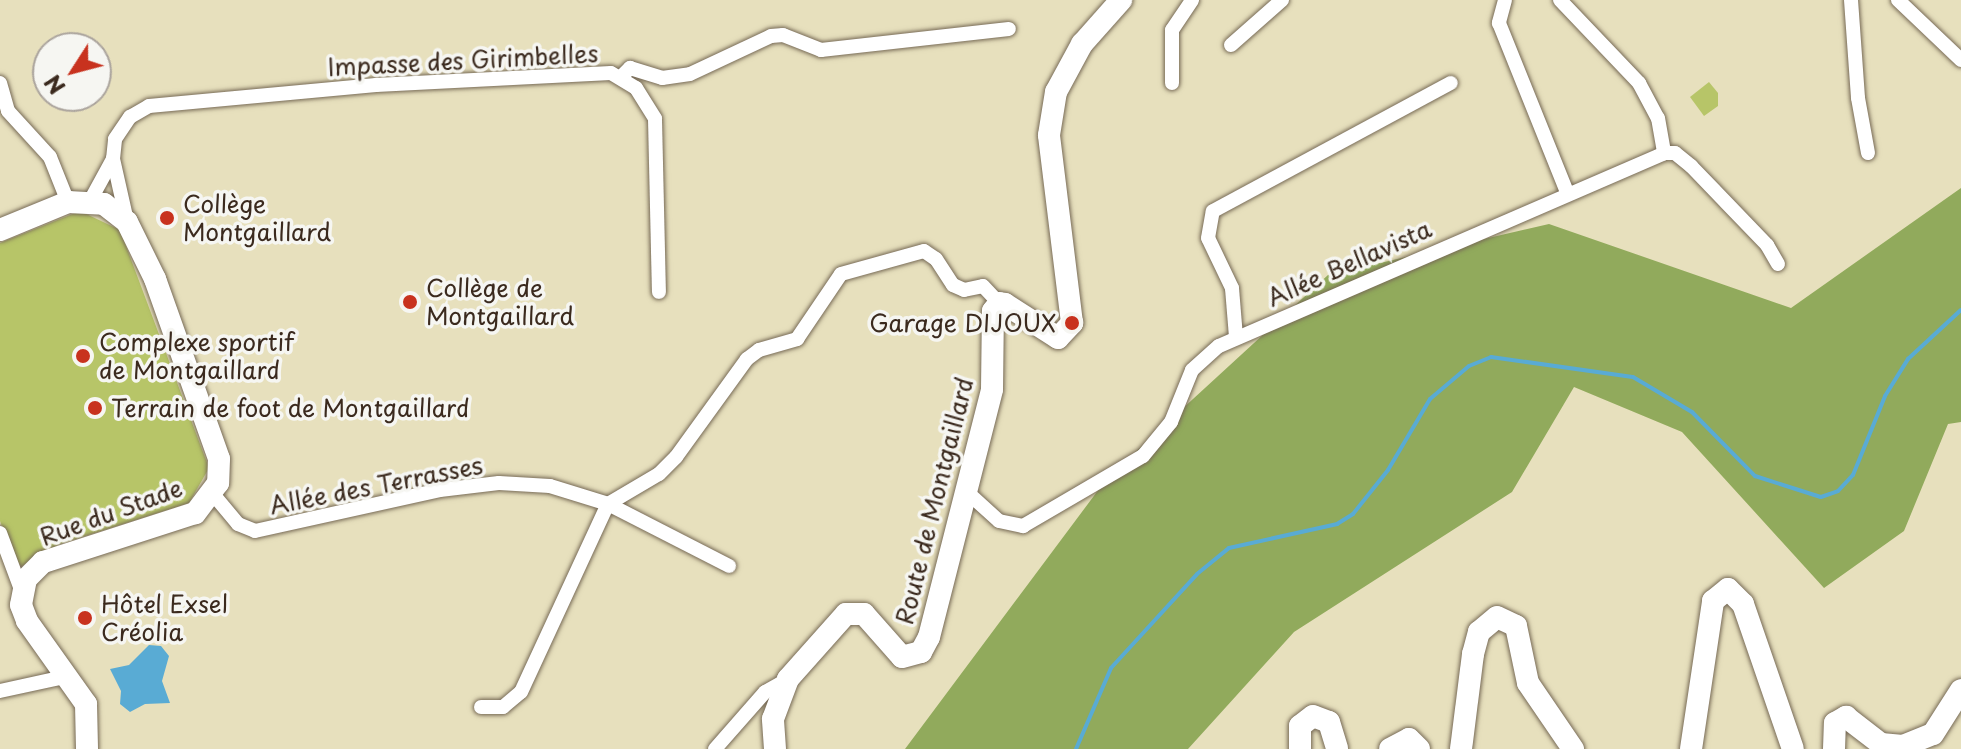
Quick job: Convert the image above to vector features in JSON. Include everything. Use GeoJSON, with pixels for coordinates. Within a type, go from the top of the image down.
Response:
{"type":"FeatureCollection","features":[{"type":"Feature","properties":{"kind":"street"},"geometry":{"type":"LineString","coordinates":[[481,707],[503,707],[521,692],[608,504],[659,474],[747,359],[759,350],[797,339],[831,282],[852,268],[924,251],[936,259],[953,285],[964,290],[983,286],[999,303],[1050,337],[1069,330],[1051,120],[1056,92],[1082,44],[1121,0]]}},
{"type":"Feature","properties":{"kind":"street"},"geometry":{"type":"LineString","coordinates":[[1172,83],[1172,30],[1192,0]]}},
{"type":"Feature","properties":{"kind":"street"},"geometry":{"type":"LineString","coordinates":[[1231,45],[1282,0]]}},
{"type":"Feature","properties":{"kind":"street"},"geometry":{"type":"LineString","coordinates":[[1505,0],[1499,23],[1567,192]]}},
{"type":"Feature","properties":{"kind":"street"},"geometry":{"type":"LineString","coordinates":[[1560,0],[1639,83],[1658,118],[1664,153],[1675,153],[1691,166],[1767,245],[1778,264]]}},
{"type":"Feature","properties":{"kind":"street"},"geometry":{"type":"LineString","coordinates":[[1851,0],[1858,98],[1868,153]]}},
{"type":"Feature","properties":{"kind":"street"},"geometry":{"type":"LineString","coordinates":[[1898,0],[1961,60]]}},
{"type":"Feature","properties":{"kind":"street"},"geometry":{"type":"LineString","coordinates":[[621,77],[630,68],[662,78],[690,74],[771,36],[783,35],[821,50],[1009,29]]}},
{"type":"Feature","properties":{"kind":"street","name":"Impasse des Girimbelles"},"geometry":{"type":"LineString","coordinates":[[79,201],[113,159],[118,131],[149,106],[376,85],[611,73],[621,77],[655,119],[659,292]]}},
{"type":"Feature","properties":{"kind":"street"},"geometry":{"type":"LineString","coordinates":[[0,83],[8,111],[50,157],[79,201]]}},
{"type":"Feature","properties":{"kind":"street"},"geometry":{"type":"LineString","coordinates":[[1236,337],[1232,288],[1208,238],[1213,211],[1451,83]]}},
{"type":"Feature","properties":{"kind":"street","name":"Allée Bellavista"},"geometry":{"type":"LineString","coordinates":[[967,492],[999,521],[1023,526],[1143,456],[1171,422],[1192,370],[1236,337],[1567,192],[1664,153]]}},
{"type":"Feature","properties":{"kind":"street"},"geometry":{"type":"LineString","coordinates":[[113,159],[127,222]]}},
{"type":"Feature","properties":{"kind":"street"},"geometry":{"type":"LineString","coordinates":[[0,230],[79,201],[116,211],[127,222]]}},
{"type":"Feature","properties":{"kind":"street","name":"Rue du Stade"},"geometry":{"type":"LineString","coordinates":[[22,592],[43,562],[184,518],[213,494],[219,459],[155,279],[127,222]]}},
{"type":"Feature","properties":{"kind":"street","name":"Route de Montgaillard"},"geometry":{"type":"LineString","coordinates":[[775,749],[773,719],[788,679],[839,620],[854,611],[871,621],[896,655],[907,658],[921,652],[967,492],[992,389],[992,317],[999,303]]}},
{"type":"Feature","properties":{"kind":"street","name":"Allée des Terrasses"},"geometry":{"type":"LineString","coordinates":[[213,494],[238,524],[255,531],[440,490],[499,483],[550,486],[608,504],[729,566]]}},
{"type":"Feature","properties":{"kind":"street"},"geometry":{"type":"LineString","coordinates":[[0,533],[22,592],[27,621],[86,704],[87,749]]}},
{"type":"Feature","properties":{"kind":"street"},"geometry":{"type":"LineString","coordinates":[[1691,749],[1713,601],[1728,589],[1743,604],[1793,749]]}},
{"type":"Feature","properties":{"kind":"street"},"geometry":{"type":"LineString","coordinates":[[1461,749],[1473,654],[1479,632],[1497,617],[1516,626],[1528,683],[1573,749]]}},
{"type":"Feature","properties":{"kind":"street"},"geometry":{"type":"LineString","coordinates":[[0,691],[69,676]]}},
{"type":"Feature","properties":{"kind":"street"},"geometry":{"type":"LineString","coordinates":[[715,749],[765,692],[788,679]]}},
{"type":"Feature","properties":{"kind":"street"},"geometry":{"type":"LineString","coordinates":[[1834,749],[1835,723],[1846,717],[1881,744],[1903,746],[1933,734],[1961,690]]}},
{"type":"Feature","properties":{"kind":"street"},"geometry":{"type":"LineString","coordinates":[[1300,749],[1300,726],[1313,716],[1329,722],[1337,749]]}},
{"type":"Feature","properties":{"kind":"street"},"geometry":{"type":"LineString","coordinates":[[1390,749],[1409,739],[1419,749]]}},
{"type":"Feature","properties":{"kind":"green space"},"geometry":{"type":"Polygon","coordinates":[[[1709,82],[1718,93],[1718,106],[1704,116],[1690,97],[1709,82]]]}},
{"type":"Feature","properties":{"kind":"green space"},"geometry":{"type":"Polygon","coordinates":[[[1961,188],[1961,422],[1948,424],[1904,531],[1824,588],[1682,432],[1574,387],[1512,492],[1294,632],[1188,749],[905,749],[1108,477],[1328,275],[1549,224],[1791,308],[1961,188]]]}},
{"type":"Feature","properties":{"kind":"green space","name":"Complexe sportif de Montgaillard"},"geometry":{"type":"Polygon","coordinates":[[[80,211],[120,230],[209,468],[189,503],[60,544],[22,566],[15,564],[0,521],[0,243],[80,211]]]}},
{"type":"Feature","properties":{"kind":"water"},"geometry":{"type":"Polygon","coordinates":[[[149,645],[161,646],[169,656],[162,681],[170,703],[145,704],[130,712],[120,704],[121,691],[110,669],[129,665],[149,645]]]}},
{"type":"Feature","properties":{"kind":"waterway"},"geometry":{"type":"LineString","coordinates":[[1076,749],[1111,668],[1197,574],[1229,548],[1337,524],[1353,514],[1388,470],[1430,399],[1469,366],[1491,357],[1633,377],[1692,412],[1755,476],[1821,497],[1838,491],[1853,475],[1885,396],[1908,359],[1961,310]]}},
{"type":"Feature","properties":{"kind":"place","name":"Collège Montgaillard"},"geometry":{"type":"Point","coordinates":[167,218]}},
{"type":"Feature","properties":{"kind":"place","name":"Collège de Montgaillard"},"geometry":{"type":"Point","coordinates":[410,302]}},
{"type":"Feature","properties":{"kind":"place","name":"Garage DIJOUX"},"geometry":{"type":"Point","coordinates":[1072,323]}},
{"type":"Feature","properties":{"kind":"place","name":"Complexe sportif de Montgaillard"},"geometry":{"type":"Point","coordinates":[83,356]}},
{"type":"Feature","properties":{"kind":"place","name":"Terrain de foot de Montgaillard"},"geometry":{"type":"Point","coordinates":[95,408]}},
{"type":"Feature","properties":{"kind":"place","name":"Hôtel Exsel Créolia"},"geometry":{"type":"Point","coordinates":[85,618]}}]}
